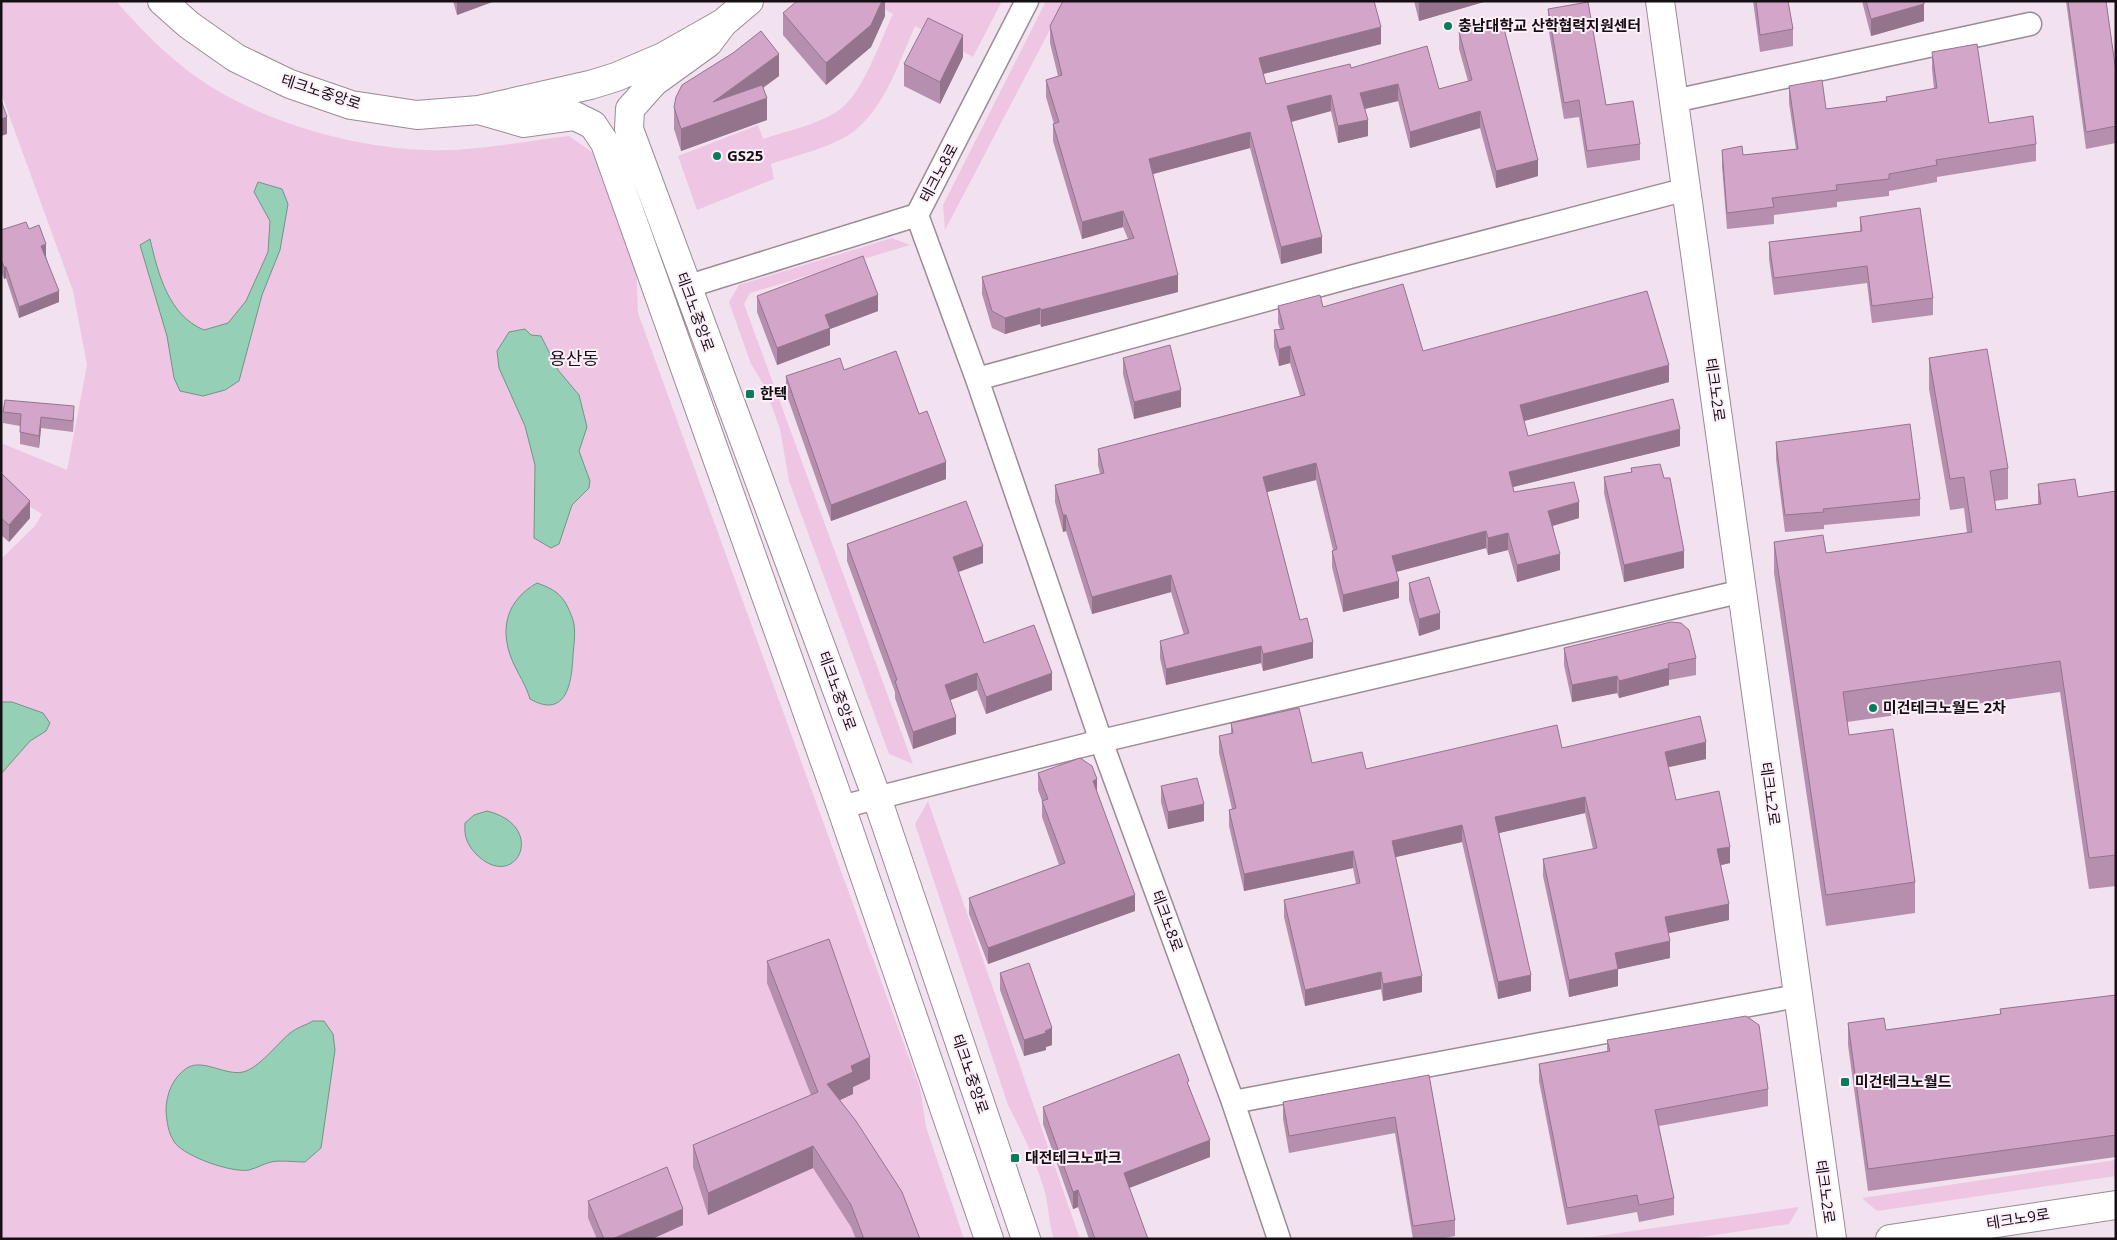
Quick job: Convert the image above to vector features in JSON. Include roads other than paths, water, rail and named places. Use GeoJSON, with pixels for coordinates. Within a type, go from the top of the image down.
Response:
{"type":"FeatureCollection","features":[{"type":"Feature","properties":{"kind":"main road","name":"테크노중앙로"},"geometry":{"type":"LineString","coordinates":[[162,1],[189,25],[236,58],[290,84],[351,105],[417,115],[479,110],[590,85],[616,77],[663,56],[723,23],[749,1]]}},
{"type":"Feature","properties":{"kind":"main road","name":"테크노2로"},"geometry":{"type":"LineString","coordinates":[[1660,1],[1832,1239]]}},
{"type":"Feature","properties":{"kind":"main road"},"geometry":{"type":"LineString","coordinates":[[479,110],[524,123],[575,116],[593,125],[623,152],[629,128],[630,109],[654,82],[708,43],[723,23]]}},
{"type":"Feature","properties":{"kind":"main road","name":"테크노중앙로"},"geometry":{"type":"LineString","coordinates":[[623,152],[686,288],[877,798],[1026,1239]]}},
{"type":"Feature","properties":{"kind":"main road","name":"테크노중앙로"},"geometry":{"type":"LineString","coordinates":[[623,152],[841,807],[989,1239]]}},
{"type":"Feature","properties":{"kind":"main road","name":"테크노9로"},"geometry":{"type":"LineString","coordinates":[[1890,1239],[2116,1204]]}},
{"type":"Feature","properties":{"kind":"street","name":"테크노8로"},"geometry":{"type":"LineString","coordinates":[[1027,1],[917,215],[978,379],[1101,741],[1233,1102],[1279,1239]]}},
{"type":"Feature","properties":{"kind":"street"},"geometry":{"type":"LineString","coordinates":[[1674,102],[2030,24]]}},
{"type":"Feature","properties":{"kind":"street"},"geometry":{"type":"LineString","coordinates":[[978,379],[1350,277],[1687,189]]}},
{"type":"Feature","properties":{"kind":"street"},"geometry":{"type":"LineString","coordinates":[[686,288],[917,215]]}},
{"type":"Feature","properties":{"kind":"street"},"geometry":{"type":"LineString","coordinates":[[841,807],[1101,741],[1743,591]]}},
{"type":"Feature","properties":{"kind":"street"},"geometry":{"type":"LineString","coordinates":[[1233,1102],[1797,996]]}},
{"type":"Feature","properties":{"kind":"place","name":"충남대학교 산학협력지원센터"},"geometry":{"type":"Point","coordinates":[1448,26]}},
{"type":"Feature","properties":{"kind":"place","name":"GS25"},"geometry":{"type":"Point","coordinates":[717,156]}},
{"type":"Feature","properties":{"kind":"place","name":"한텍"},"geometry":{"type":"Point","coordinates":[750,394]}},
{"type":"Feature","properties":{"kind":"place","name":"미건테크노월드 2차"},"geometry":{"type":"Point","coordinates":[1873,708]}},
{"type":"Feature","properties":{"kind":"place","name":"미건테크노월드"},"geometry":{"type":"Point","coordinates":[1845,1082]}},
{"type":"Feature","properties":{"kind":"place","name":"대전테크노파크"},"geometry":{"type":"Point","coordinates":[1015,1158]}},
{"type":"Feature","properties":{"kind":"district","name":"용산동"},"geometry":{"type":"Point","coordinates":[574,359]}}]}
